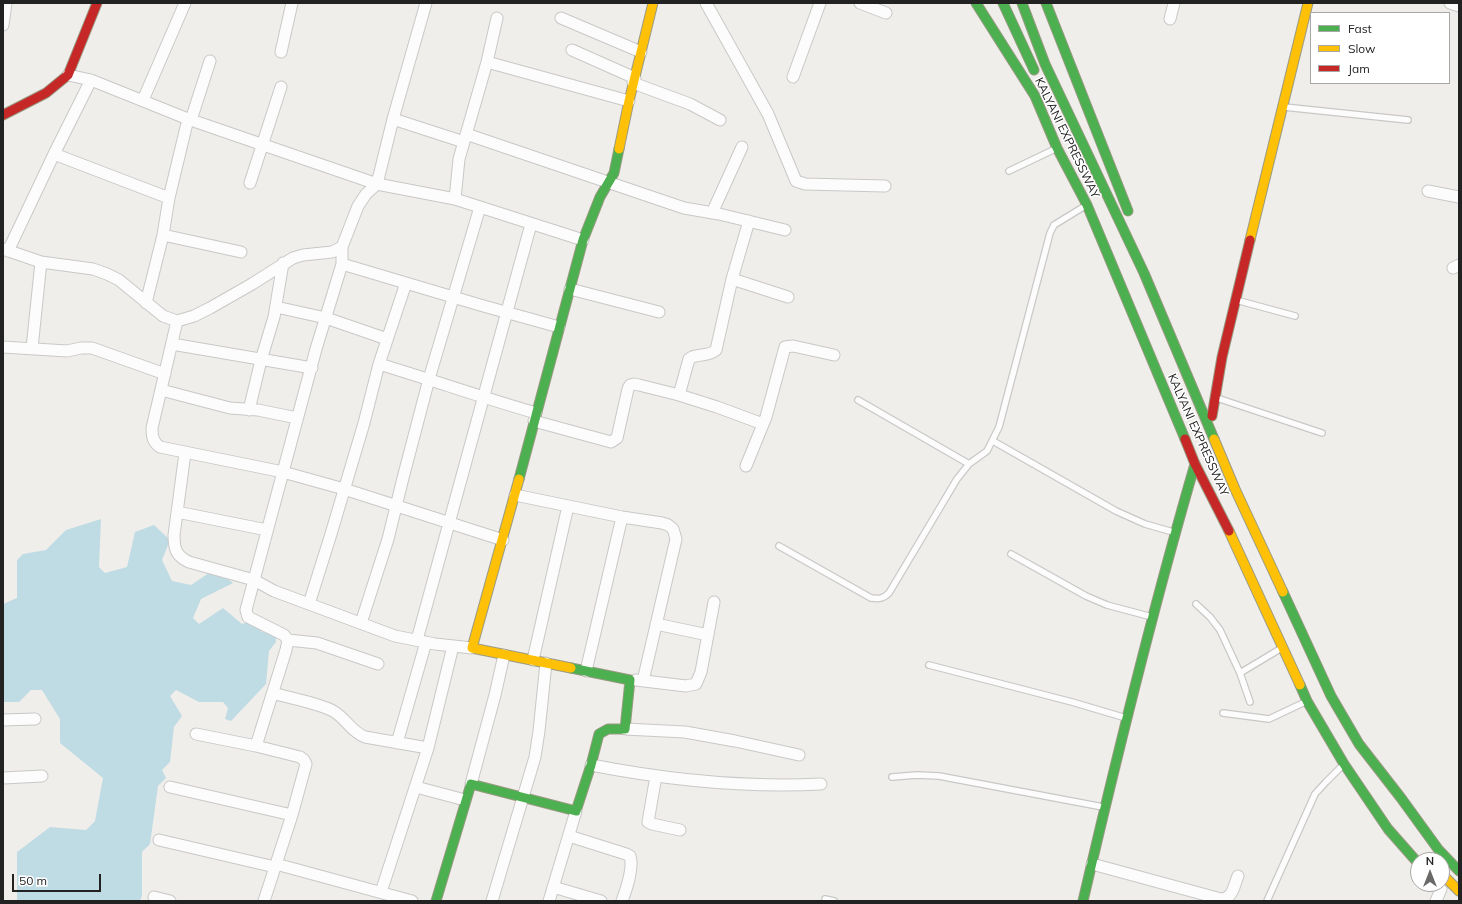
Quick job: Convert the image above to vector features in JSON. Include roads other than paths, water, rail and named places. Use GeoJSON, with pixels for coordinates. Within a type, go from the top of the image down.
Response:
{"type":"FeatureCollection","features":[{"type":"Feature","properties":{"kind":"main road"},"geometry":{"type":"LineString","coordinates":[[3,115],[53,88],[68,75],[97,3]]}},
{"type":"Feature","properties":{"kind":"main road"},"geometry":{"type":"LineString","coordinates":[[436,901],[471,784],[576,811],[592,765],[599,734],[609,729],[625,728],[630,680],[472,648],[503,540],[583,240],[608,182],[614,173],[629,101],[653,3]]}},
{"type":"Feature","properties":{"kind":"main road"},"geometry":{"type":"LineString","coordinates":[[1003,3],[1037,75]]}},
{"type":"Feature","properties":{"kind":"main road"},"geometry":{"type":"LineString","coordinates":[[1022,3],[1045,64],[1144,273],[1232,482],[1331,696],[1359,744],[1438,849],[1459,870]]}},
{"type":"Feature","properties":{"kind":"main road","name":"KALYANI EXPRESSWAY"},"geometry":{"type":"LineString","coordinates":[[1046,3],[1130,217]]}},
{"type":"Feature","properties":{"kind":"main road"},"geometry":{"type":"LineString","coordinates":[[1212,416],[1222,357],[1308,3]]}},
{"type":"Feature","properties":{"kind":"main road","name":"KALYANI EXPRESSWAY"},"geometry":{"type":"LineString","coordinates":[[977,4],[1035,96],[1058,148],[1087,205],[1195,464],[1237,547],[1307,701],[1344,764],[1388,829],[1410,854]]}},
{"type":"Feature","properties":{"kind":"main road"},"geometry":{"type":"LineString","coordinates":[[1092,195],[1102,217]]}},
{"type":"Feature","properties":{"kind":"main road","name":"KALYANI EXPRESSWAY"},"geometry":{"type":"LineString","coordinates":[[1145,254],[1212,416],[1242,482]]}},
{"type":"Feature","properties":{"kind":"main road"},"geometry":{"type":"LineString","coordinates":[[1083,901],[1105,807],[1195,464]]}},
{"type":"Feature","properties":{"kind":"main road"},"geometry":{"type":"LineString","coordinates":[[1252,503],[1348,714],[1383,766],[1431,824]]}},
{"type":"Feature","properties":{"kind":"main road"},"geometry":{"type":"LineString","coordinates":[[1296,653],[1318,704],[1331,723]]}},
{"type":"Feature","properties":{"kind":"main road"},"geometry":{"type":"LineString","coordinates":[[1413,843],[1421,852]]}},
{"type":"Feature","properties":{"kind":"main road"},"geometry":{"type":"LineString","coordinates":[[1450,882],[1459,891]]}},
{"type":"Feature","properties":{"kind":"main road"},"geometry":{"type":"LineString","coordinates":[[1445,892],[1450,897]]}},
{"type":"Feature","properties":{"kind":"street"},"geometry":{"type":"LineString","coordinates":[[3,25],[6,3]]}},
{"type":"Feature","properties":{"kind":"street"},"geometry":{"type":"LineString","coordinates":[[143,100],[185,3]]}},
{"type":"Feature","properties":{"kind":"street"},"geometry":{"type":"LineString","coordinates":[[281,52],[292,3]]}},
{"type":"Feature","properties":{"kind":"street"},"geometry":{"type":"LineString","coordinates":[[378,664],[317,643],[288,640],[284,635],[248,618],[246,610],[297,418],[342,264],[342,247],[358,206],[366,194],[377,184],[393,119],[426,3]]}},
{"type":"Feature","properties":{"kind":"street"},"geometry":{"type":"LineString","coordinates":[[706,3],[768,114],[796,181],[805,184],[885,186]]}},
{"type":"Feature","properties":{"kind":"street"},"geometry":{"type":"LineString","coordinates":[[793,77],[820,3]]}},
{"type":"Feature","properties":{"kind":"street"},"geometry":{"type":"LineString","coordinates":[[860,3],[886,13]]}},
{"type":"Feature","properties":{"kind":"street"},"geometry":{"type":"LineString","coordinates":[[1170,19],[1174,3]]}},
{"type":"Feature","properties":{"kind":"street"},"geometry":{"type":"LineString","coordinates":[[1450,3],[1459,6]]}},
{"type":"Feature","properties":{"kind":"street"},"geometry":{"type":"LineString","coordinates":[[455,199],[459,159],[487,62],[497,18]]}},
{"type":"Feature","properties":{"kind":"street"},"geometry":{"type":"LineString","coordinates":[[561,18],[641,52]]}},
{"type":"Feature","properties":{"kind":"street"},"geometry":{"type":"LineString","coordinates":[[572,50],[634,81],[690,104],[720,120]]}},
{"type":"Feature","properties":{"kind":"street"},"geometry":{"type":"LineString","coordinates":[[146,303],[163,235],[169,198],[190,119],[210,61]]}},
{"type":"Feature","properties":{"kind":"street"},"geometry":{"type":"LineString","coordinates":[[487,62],[629,101]]}},
{"type":"Feature","properties":{"kind":"street"},"geometry":{"type":"LineString","coordinates":[[68,75],[91,80],[190,119],[377,184],[455,199],[583,240]]}},
{"type":"Feature","properties":{"kind":"street"},"geometry":{"type":"LineString","coordinates":[[91,80],[6,250],[42,262],[93,269],[107,274],[119,280],[163,316],[177,321],[194,316],[210,308],[293,258],[303,255],[332,252],[342,247]]}},
{"type":"Feature","properties":{"kind":"street"},"geometry":{"type":"LineString","coordinates":[[250,183],[281,88]]}},
{"type":"Feature","properties":{"kind":"street"},"geometry":{"type":"LineString","coordinates":[[393,119],[465,138],[608,182],[684,208],[786,230]]}},
{"type":"Feature","properties":{"kind":"street"},"geometry":{"type":"LineString","coordinates":[[712,213],[742,147]]}},
{"type":"Feature","properties":{"kind":"street"},"geometry":{"type":"LineString","coordinates":[[54,154],[169,198]]}},
{"type":"Feature","properties":{"kind":"street"},"geometry":{"type":"LineString","coordinates":[[1428,191],[1459,197]]}},
{"type":"Feature","properties":{"kind":"street"},"geometry":{"type":"LineString","coordinates":[[361,623],[388,539],[429,379],[480,207]]}},
{"type":"Feature","properties":{"kind":"street"},"geometry":{"type":"LineString","coordinates":[[679,395],[691,356],[708,355],[716,350],[732,279],[749,221]]}},
{"type":"Feature","properties":{"kind":"street"},"geometry":{"type":"LineString","coordinates":[[397,742],[450,522],[531,224]]}},
{"type":"Feature","properties":{"kind":"street"},"geometry":{"type":"LineString","coordinates":[[163,235],[241,252]]}},
{"type":"Feature","properties":{"kind":"street"},"geometry":{"type":"LineString","coordinates":[[32,348],[42,262]]}},
{"type":"Feature","properties":{"kind":"street"},"geometry":{"type":"LineString","coordinates":[[249,410],[261,360],[274,317],[283,263]]}},
{"type":"Feature","properties":{"kind":"street"},"geometry":{"type":"LineString","coordinates":[[342,264],[506,313],[559,327]]}},
{"type":"Feature","properties":{"kind":"street"},"geometry":{"type":"LineString","coordinates":[[732,279],[788,297]]}},
{"type":"Feature","properties":{"kind":"street"},"geometry":{"type":"LineString","coordinates":[[309,604],[364,423],[379,364],[406,283]]}},
{"type":"Feature","properties":{"kind":"street"},"geometry":{"type":"LineString","coordinates":[[570,290],[659,312]]}},
{"type":"Feature","properties":{"kind":"street"},"geometry":{"type":"LineString","coordinates":[[276,307],[326,318],[387,339]]}},
{"type":"Feature","properties":{"kind":"street"},"geometry":{"type":"LineString","coordinates":[[177,321],[152,428],[152,437],[155,443],[160,447],[283,472],[396,505],[503,540]]}},
{"type":"Feature","properties":{"kind":"street"},"geometry":{"type":"LineString","coordinates":[[172,344],[312,368]]}},
{"type":"Feature","properties":{"kind":"street"},"geometry":{"type":"LineString","coordinates":[[746,466],[763,424],[785,347],[793,346],[834,355]]}},
{"type":"Feature","properties":{"kind":"street"},"geometry":{"type":"LineString","coordinates":[[3,347],[67,351],[81,348],[92,348],[165,374]]}},
{"type":"Feature","properties":{"kind":"street"},"geometry":{"type":"LineString","coordinates":[[379,364],[429,379],[535,417],[611,442],[617,438],[628,389],[630,385],[634,384],[679,395],[763,424]]}},
{"type":"Feature","properties":{"kind":"street"},"geometry":{"type":"LineString","coordinates":[[161,390],[230,408],[297,418]]}},
{"type":"Feature","properties":{"kind":"street"},"geometry":{"type":"LineString","coordinates":[[185,453],[174,543],[177,554],[182,559],[254,580],[274,591],[395,636],[472,648]]}},
{"type":"Feature","properties":{"kind":"street"},"geometry":{"type":"LineString","coordinates":[[515,495],[668,525],[674,528],[676,534],[671,562],[643,681]]}},
{"type":"Feature","properties":{"kind":"street"},"geometry":{"type":"LineString","coordinates":[[533,660],[568,506]]}},
{"type":"Feature","properties":{"kind":"street"},"geometry":{"type":"LineString","coordinates":[[177,512],[267,530]]}},
{"type":"Feature","properties":{"kind":"street"},"geometry":{"type":"LineString","coordinates":[[586,671],[622,517]]}},
{"type":"Feature","properties":{"kind":"street"},"geometry":{"type":"LineString","coordinates":[[630,680],[686,686],[696,684],[701,672],[714,602]]}},
{"type":"Feature","properties":{"kind":"street"},"geometry":{"type":"LineString","coordinates":[[656,624],[708,635]]}},
{"type":"Feature","properties":{"kind":"street"},"geometry":{"type":"LineString","coordinates":[[256,746],[288,640]]}},
{"type":"Feature","properties":{"kind":"street"},"geometry":{"type":"LineString","coordinates":[[381,892],[428,748],[453,646]]}},
{"type":"Feature","properties":{"kind":"street"},"geometry":{"type":"LineString","coordinates":[[471,784],[504,655]]}},
{"type":"Feature","properties":{"kind":"street"},"geometry":{"type":"LineString","coordinates":[[492,901],[538,745],[546,663]]}},
{"type":"Feature","properties":{"kind":"street"},"geometry":{"type":"LineString","coordinates":[[272,693],[334,711],[358,734],[374,739],[428,748]]}},
{"type":"Feature","properties":{"kind":"street"},"geometry":{"type":"LineString","coordinates":[[3,720],[35,719]]}},
{"type":"Feature","properties":{"kind":"street"},"geometry":{"type":"LineString","coordinates":[[625,728],[685,732],[799,755]]}},
{"type":"Feature","properties":{"kind":"street"},"geometry":{"type":"LineString","coordinates":[[196,734],[256,746],[304,760],[306,768],[264,901]]}},
{"type":"Feature","properties":{"kind":"street"},"geometry":{"type":"LineString","coordinates":[[592,765],[692,781],[781,786],[821,784]]}},
{"type":"Feature","properties":{"kind":"street"},"geometry":{"type":"LineString","coordinates":[[3,778],[42,776]]}},
{"type":"Feature","properties":{"kind":"street"},"geometry":{"type":"LineString","coordinates":[[656,776],[648,822],[680,830]]}},
{"type":"Feature","properties":{"kind":"street"},"geometry":{"type":"LineString","coordinates":[[170,787],[292,815]]}},
{"type":"Feature","properties":{"kind":"street"},"geometry":{"type":"LineString","coordinates":[[416,787],[465,800]]}},
{"type":"Feature","properties":{"kind":"street"},"geometry":{"type":"LineString","coordinates":[[549,901],[576,811]]}},
{"type":"Feature","properties":{"kind":"street"},"geometry":{"type":"LineString","coordinates":[[569,836],[630,856],[632,861],[631,867],[622,901]]}},
{"type":"Feature","properties":{"kind":"street"},"geometry":{"type":"LineString","coordinates":[[159,840],[275,865],[412,901]]}},
{"type":"Feature","properties":{"kind":"street"},"geometry":{"type":"LineString","coordinates":[[1092,864],[1221,899],[1226,899],[1230,896],[1238,876]]}},
{"type":"Feature","properties":{"kind":"street"},"geometry":{"type":"LineString","coordinates":[[553,887],[601,901]]}},
{"type":"Feature","properties":{"kind":"street"},"geometry":{"type":"LineString","coordinates":[[154,897],[170,901]]}},
{"type":"Feature","properties":{"kind":"lane"},"geometry":{"type":"LineString","coordinates":[[1282,107],[1408,120]]}},
{"type":"Feature","properties":{"kind":"lane"},"geometry":{"type":"LineString","coordinates":[[1008,171],[1058,148]]}},
{"type":"Feature","properties":{"kind":"lane"},"geometry":{"type":"LineString","coordinates":[[779,546],[871,598],[880,599],[889,594],[957,479],[969,464],[987,450],[993,441],[999,428],[1050,233],[1054,225],[1087,205]]}},
{"type":"Feature","properties":{"kind":"lane"},"geometry":{"type":"LineString","coordinates":[[1236,300],[1295,316]]}},
{"type":"Feature","properties":{"kind":"lane"},"geometry":{"type":"LineString","coordinates":[[1215,397],[1322,433]]}},
{"type":"Feature","properties":{"kind":"lane"},"geometry":{"type":"LineString","coordinates":[[858,400],[969,464]]}},
{"type":"Feature","properties":{"kind":"lane"},"geometry":{"type":"LineString","coordinates":[[993,441],[1116,511],[1145,524],[1176,533]]}},
{"type":"Feature","properties":{"kind":"lane"},"geometry":{"type":"LineString","coordinates":[[1011,554],[1086,596],[1107,605],[1154,618]]}},
{"type":"Feature","properties":{"kind":"lane"},"geometry":{"type":"LineString","coordinates":[[1196,604],[1210,617],[1220,630],[1240,673],[1250,702]]}},
{"type":"Feature","properties":{"kind":"lane"},"geometry":{"type":"LineString","coordinates":[[1240,673],[1282,648]]}},
{"type":"Feature","properties":{"kind":"lane"},"geometry":{"type":"LineString","coordinates":[[929,664],[1072,702],[1128,719]]}},
{"type":"Feature","properties":{"kind":"lane"},"geometry":{"type":"LineString","coordinates":[[1223,713],[1269,719],[1307,701]]}},
{"type":"Feature","properties":{"kind":"lane"},"geometry":{"type":"LineString","coordinates":[[1267,901],[1315,794],[1344,764]]}},
{"type":"Feature","properties":{"kind":"lane"},"geometry":{"type":"LineString","coordinates":[[892,777],[917,775],[939,776],[1105,807]]}},
{"type":"Feature","properties":{"kind":"lane"},"geometry":{"type":"LineString","coordinates":[[825,899],[834,901]]}},
{"type":"Feature","properties":{"kind":"water"},"geometry":{"type":"Polygon","coordinates":[[[101,519],[99,567],[105,573],[127,567],[135,532],[154,525],[170,540],[162,560],[172,581],[191,585],[215,569],[233,583],[201,599],[193,618],[199,624],[223,608],[242,624],[254,620],[262,632],[276,634],[276,642],[269,651],[266,684],[231,721],[225,719],[228,708],[223,702],[199,702],[176,690],[170,696],[182,716],[174,727],[170,762],[162,770],[166,778],[158,786],[150,844],[142,852],[142,895],[140,901],[17,901],[17,852],[50,827],[86,830],[95,821],[103,778],[60,743],[60,719],[42,690],[31,690],[19,702],[3,702],[3,604],[17,598],[17,560],[23,554],[46,550],[66,530],[101,519]]]}}]}
